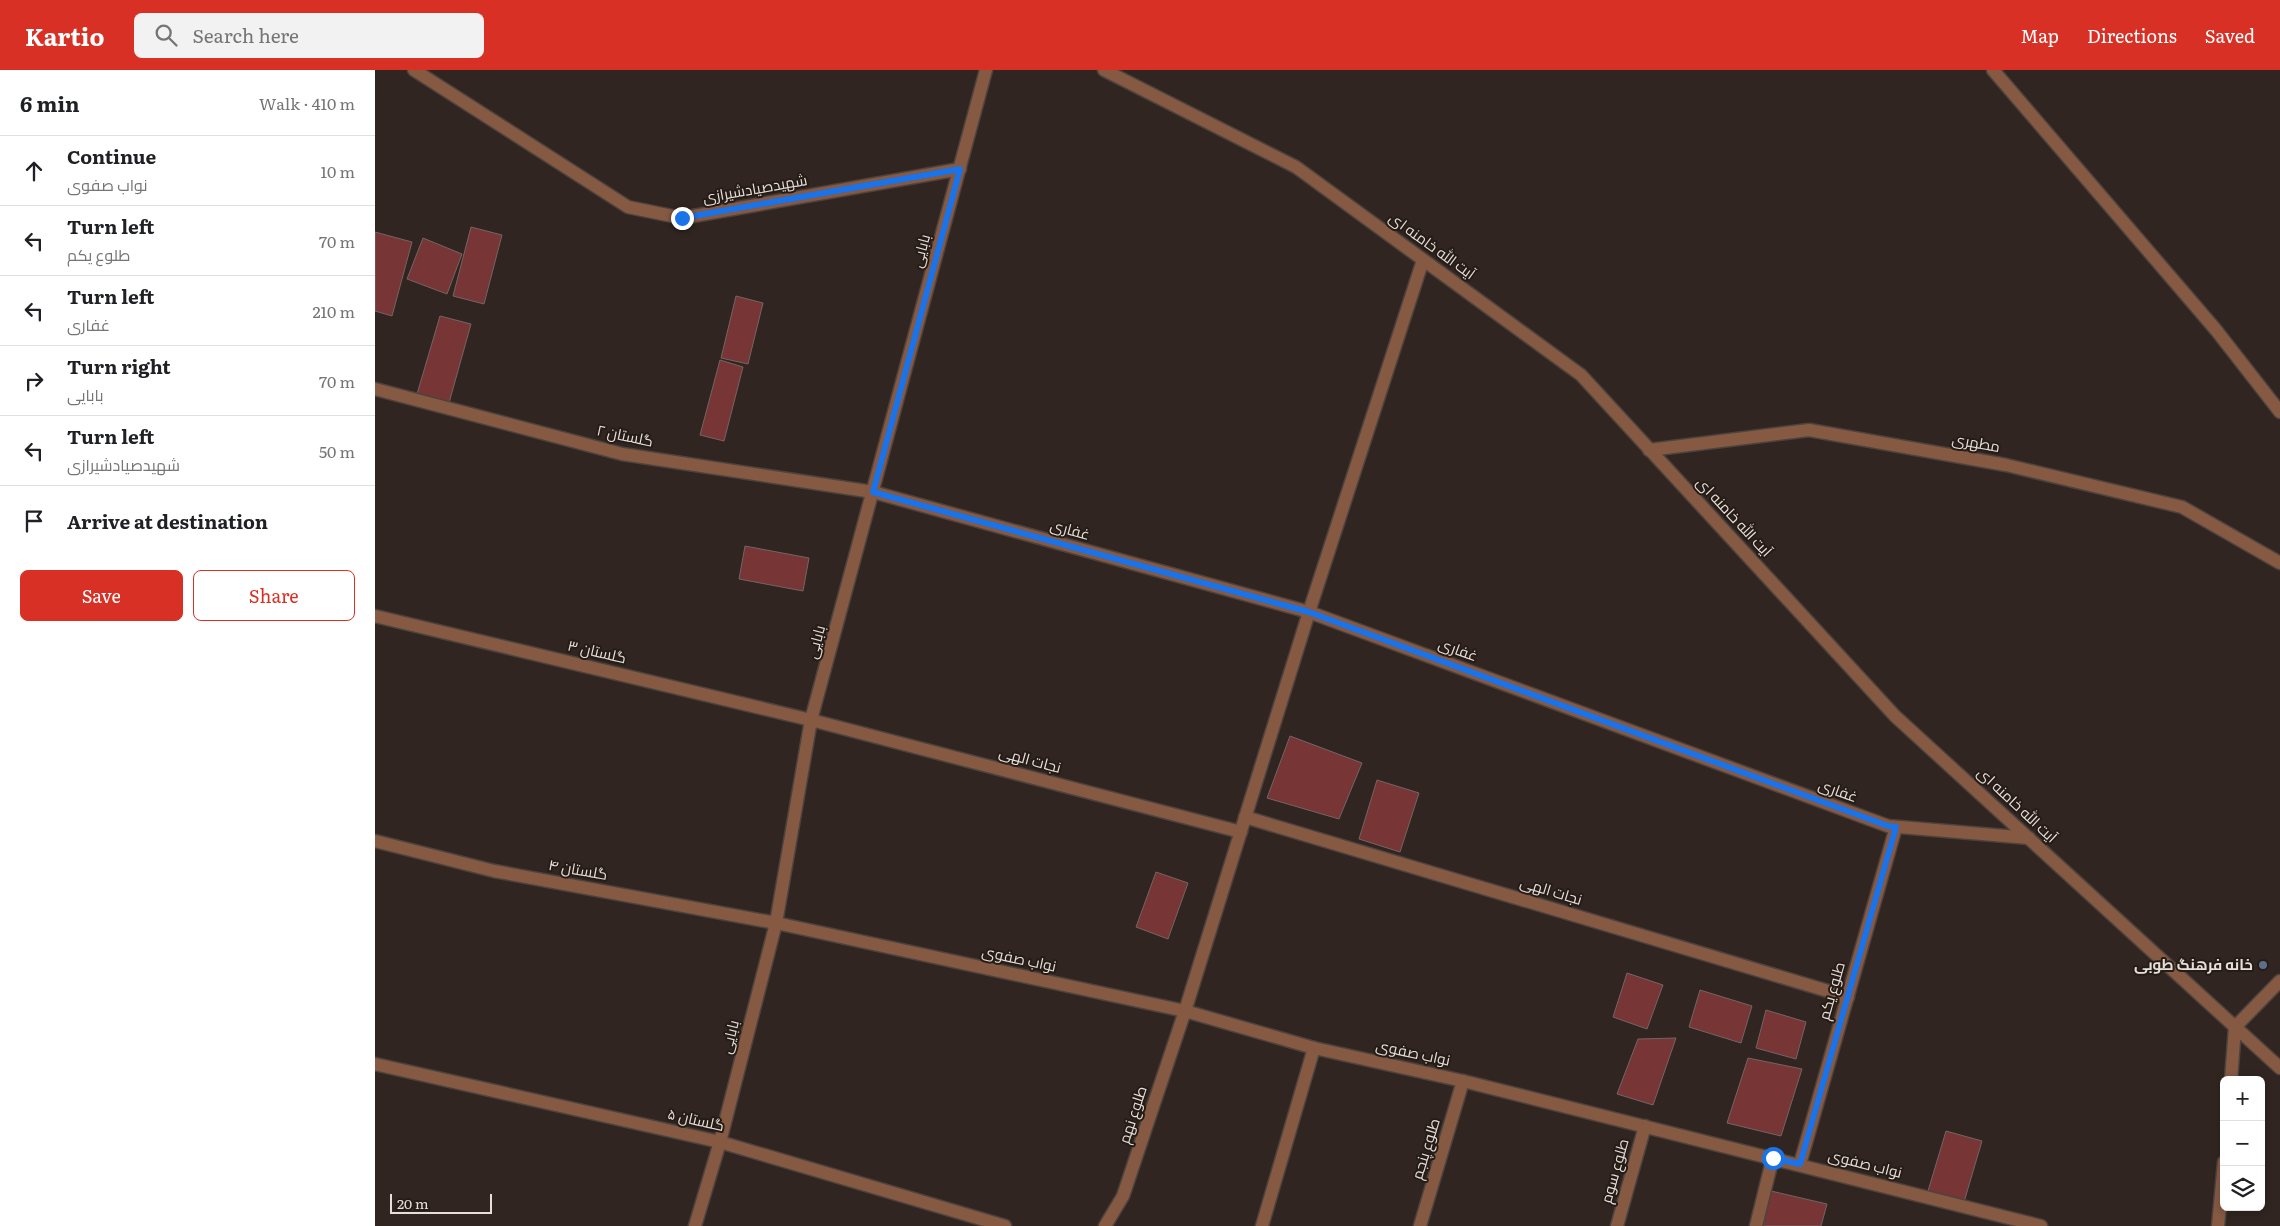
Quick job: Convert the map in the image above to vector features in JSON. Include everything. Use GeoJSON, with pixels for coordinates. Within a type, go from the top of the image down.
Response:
{"type":"FeatureCollection","features":[{"type":"Feature","properties":{"kind":"street","name":"شهیدصیادشیرازی"},"geometry":{"type":"LineString","coordinates":[[414,70],[628,207],[682,218],[960,169]]}},
{"type":"Feature","properties":{"kind":"street","name":"بابایی"},"geometry":{"type":"LineString","coordinates":[[695,1226],[720,1142],[776,923],[811,720],[986,70]]}},
{"type":"Feature","properties":{"kind":"street","name":"آیت الله خامنه ای"},"geometry":{"type":"LineString","coordinates":[[1104,70],[1297,167],[1581,375],[1895,716],[2280,1068]]}},
{"type":"Feature","properties":{"kind":"street"},"geometry":{"type":"LineString","coordinates":[[1993,70],[2217,330],[2280,412]]}},
{"type":"Feature","properties":{"kind":"street","name":"طلوع نهم"},"geometry":{"type":"LineString","coordinates":[[1105,1226],[1123,1196],[1185,1012],[1309,612],[1423,260]]}},
{"type":"Feature","properties":{"kind":"street","name":"گلستان ۲"},"geometry":{"type":"LineString","coordinates":[[375,389],[622,454],[873,492]]}},
{"type":"Feature","properties":{"kind":"street","name":"مطهری"},"geometry":{"type":"LineString","coordinates":[[1649,450],[1809,430],[2006,465],[2182,507],[2279,558]]}},
{"type":"Feature","properties":{"kind":"street","name":"غفاری"},"geometry":{"type":"LineString","coordinates":[[873,492],[1309,612],[1888,826],[2029,838]]}},
{"type":"Feature","properties":{"kind":"street","name":"گلستان ۳"},"geometry":{"type":"LineString","coordinates":[[375,616],[811,720]]}},
{"type":"Feature","properties":{"kind":"street","name":"نجات الهی"},"geometry":{"type":"LineString","coordinates":[[811,720],[1241,832]]}},
{"type":"Feature","properties":{"kind":"street","name":"نجات الهی"},"geometry":{"type":"LineString","coordinates":[[1245,817],[1848,996]]}},
{"type":"Feature","properties":{"kind":"street","name":"طلوع یکم"},"geometry":{"type":"LineString","coordinates":[[1800,1164],[1896,827]]}},
{"type":"Feature","properties":{"kind":"street","name":"گلستان ۴"},"geometry":{"type":"LineString","coordinates":[[375,841],[494,871],[776,923]]}},
{"type":"Feature","properties":{"kind":"street","name":"نواب صفوی"},"geometry":{"type":"LineString","coordinates":[[776,923],[1185,1012],[1314,1048],[1463,1081],[2041,1226]]}},
{"type":"Feature","properties":{"kind":"street"},"geometry":{"type":"LineString","coordinates":[[2231,1076],[2235,1027],[2280,981]]}},
{"type":"Feature","properties":{"kind":"street"},"geometry":{"type":"LineString","coordinates":[[1261,1226],[1314,1048]]}},
{"type":"Feature","properties":{"kind":"street","name":"گلستان ۵"},"geometry":{"type":"LineString","coordinates":[[375,1064],[720,1142],[1005,1226]]}},
{"type":"Feature","properties":{"kind":"street","name":"طلوع پنجم"},"geometry":{"type":"LineString","coordinates":[[1420,1226],[1463,1081]]}},
{"type":"Feature","properties":{"kind":"street","name":"طلوع سوم"},"geometry":{"type":"LineString","coordinates":[[1617,1226],[1645,1126]]}},
{"type":"Feature","properties":{"kind":"street"},"geometry":{"type":"LineString","coordinates":[[1756,1226],[1773,1158]]}},
{"type":"Feature","properties":{"kind":"street"},"geometry":{"type":"LineString","coordinates":[[2218,1226],[2224,1166]]}},
{"type":"Feature","properties":{"kind":"building"},"geometry":{"type":"Polygon","coordinates":[[[471,227],[502,235],[484,304],[453,296],[471,227]]]}},
{"type":"Feature","properties":{"kind":"building"},"geometry":{"type":"Polygon","coordinates":[[[375,232],[412,242],[392,316],[375,311],[375,232]]]}},
{"type":"Feature","properties":{"kind":"building"},"geometry":{"type":"Polygon","coordinates":[[[423,238],[462,254],[447,294],[407,279],[423,238]]]}},
{"type":"Feature","properties":{"kind":"building"},"geometry":{"type":"Polygon","coordinates":[[[736,296],[763,303],[748,364],[721,358],[736,296]]]}},
{"type":"Feature","properties":{"kind":"building"},"geometry":{"type":"Polygon","coordinates":[[[440,316],[471,324],[449,403],[417,394],[440,316]]]}},
{"type":"Feature","properties":{"kind":"building"},"geometry":{"type":"Polygon","coordinates":[[[720,360],[743,367],[724,441],[700,435],[720,360]]]}},
{"type":"Feature","properties":{"kind":"building"},"geometry":{"type":"Polygon","coordinates":[[[745,546],[809,558],[803,591],[739,579],[745,546]]]}},
{"type":"Feature","properties":{"kind":"building"},"geometry":{"type":"Polygon","coordinates":[[[1290,736],[1362,763],[1339,819],[1267,798],[1290,736]]]}},
{"type":"Feature","properties":{"kind":"building"},"geometry":{"type":"Polygon","coordinates":[[[1377,780],[1419,793],[1400,852],[1359,839],[1377,780]]]}},
{"type":"Feature","properties":{"kind":"building"},"geometry":{"type":"Polygon","coordinates":[[[1156,872],[1188,883],[1168,939],[1136,927],[1156,872]]]}},
{"type":"Feature","properties":{"kind":"building"},"geometry":{"type":"Polygon","coordinates":[[[1627,973],[1663,985],[1647,1029],[1613,1017],[1627,973]]]}},
{"type":"Feature","properties":{"kind":"building"},"geometry":{"type":"Polygon","coordinates":[[[1700,990],[1752,1006],[1741,1043],[1689,1027],[1700,990]]]}},
{"type":"Feature","properties":{"kind":"building"},"geometry":{"type":"Polygon","coordinates":[[[1766,1010],[1806,1022],[1796,1059],[1756,1048],[1766,1010]]]}},
{"type":"Feature","properties":{"kind":"building"},"geometry":{"type":"Polygon","coordinates":[[[1676,1038],[1653,1105],[1617,1094],[1638,1039],[1676,1038]]]}},
{"type":"Feature","properties":{"kind":"building"},"geometry":{"type":"Polygon","coordinates":[[[1748,1058],[1802,1069],[1781,1136],[1727,1123],[1748,1058]]]}},
{"type":"Feature","properties":{"kind":"building"},"geometry":{"type":"Polygon","coordinates":[[[1946,1131],[1982,1141],[1964,1202],[1928,1191],[1946,1131]]]}},
{"type":"Feature","properties":{"kind":"building"},"geometry":{"type":"Polygon","coordinates":[[[1771,1191],[1827,1204],[1821,1226],[1763,1226],[1771,1191]]]}},
{"type":"Feature","properties":{"kind":"place","name":"خانه فرهنگ طوبی"},"geometry":{"type":"Point","coordinates":[2263,965]}},
{"type":"Feature","properties":{"kind":"route"},"geometry":{"type":"LineString","coordinates":[[682,218],[960,169],[873,492],[1309,612],[1888,826],[1896,827],[1800,1164],[1773,1158]]}}]}
